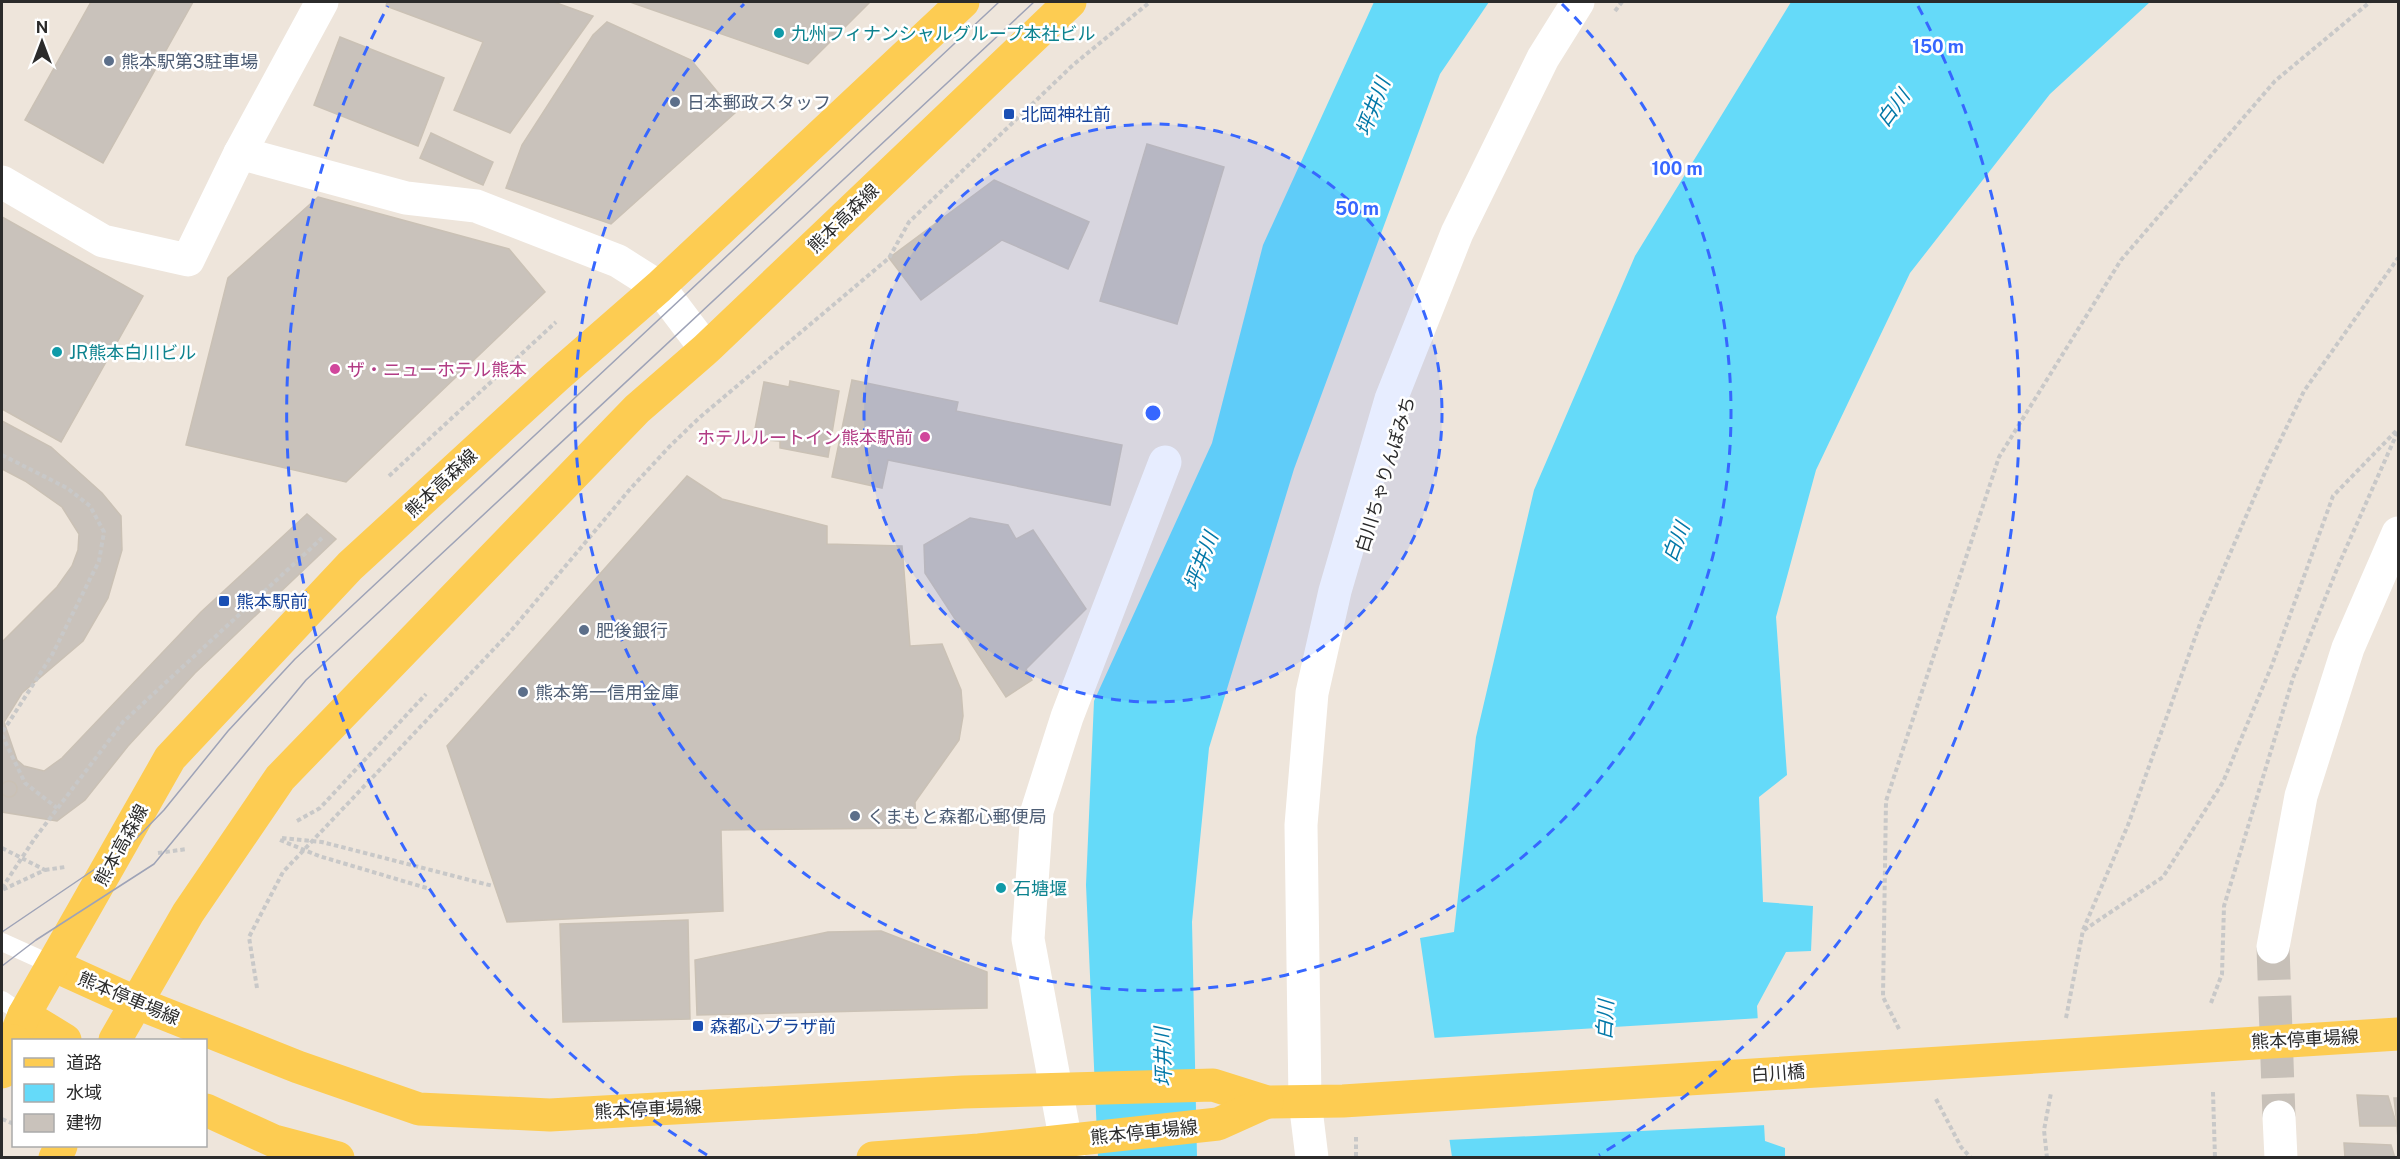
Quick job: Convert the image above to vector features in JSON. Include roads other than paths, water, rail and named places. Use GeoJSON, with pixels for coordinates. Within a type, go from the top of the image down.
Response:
{"type":"FeatureCollection","features":[{"type":"Feature","properties":{"kind":"main road","name":"熊本高森線"},"geometry":{"type":"LineString","coordinates":[[2,1072],[13,1024],[53,965],[170,758],[350,566],[557,376],[659,287],[963,2]]}},
{"type":"Feature","properties":{"kind":"main road","name":"熊本高森線"},"geometry":{"type":"LineString","coordinates":[[117,1039],[188,913],[280,778],[637,410],[706,349],[1070,2]]}},
{"type":"Feature","properties":{"kind":"main road","name":"熊本停車場線"},"geometry":{"type":"LineString","coordinates":[[53,965],[137,1003],[298,1067],[419,1109],[550,1115],[963,1092],[1214,1084],[1267,1102],[1343,1101]]}},
{"type":"Feature","properties":{"kind":"main road"},"geometry":{"type":"LineString","coordinates":[[13,1024],[59,1039]]}},
{"type":"Feature","properties":{"kind":"main road","name":"熊本停車場線"},"geometry":{"type":"LineString","coordinates":[[2212,1045],[2398,1034]]}},
{"type":"Feature","properties":{"kind":"main road","name":"白川橋"},"geometry":{"type":"LineString","coordinates":[[1343,1101],[2212,1045]]}},
{"type":"Feature","properties":{"kind":"main road","name":"熊本停車場線"},"geometry":{"type":"LineString","coordinates":[[873,1158],[979,1150],[1218,1124],[1267,1102]]}},
{"type":"Feature","properties":{"kind":"main road"},"geometry":{"type":"LineString","coordinates":[[207,1111],[273,1149],[338,1158]]}},
{"type":"Feature","properties":{"kind":"street"},"geometry":{"type":"LineString","coordinates":[[2,182],[103,241],[188,260],[240,153],[322,2]]}},
{"type":"Feature","properties":{"kind":"street"},"geometry":{"type":"LineString","coordinates":[[1312,1158],[1305,1101],[1300,825],[1312,693],[1335,591],[1391,399],[1457,233],[1543,58],[1578,2]]}},
{"type":"Feature","properties":{"kind":"street"},"geometry":{"type":"LineString","coordinates":[[240,153],[406,198],[476,206],[618,261],[659,287],[706,349]]}},
{"type":"Feature","properties":{"kind":"street"},"geometry":{"type":"LineString","coordinates":[[1069,1158],[1028,939],[1037,811],[1067,717],[1165,462]]}},
{"type":"Feature","properties":{"kind":"street"},"geometry":{"type":"LineString","coordinates":[[2273,947],[2301,796],[2348,648],[2398,532]]}},
{"type":"Feature","properties":{"kind":"street"},"geometry":{"type":"LineString","coordinates":[[2279,1117],[2281,1158]]}},
{"type":"Feature","properties":{"kind":"lane"},"geometry":{"type":"LineString","coordinates":[[2,942],[53,965]]}},
{"type":"Feature","properties":{"kind":"water","name":"坪井川"},"geometry":{"type":"Polygon","coordinates":[[[1374,2],[1489,2],[1440,74],[1294,469],[1209,748],[1192,922],[1197,1157],[1098,1157],[1086,885],[1094,701],[1212,443],[1263,245],[1374,2]]]}},
{"type":"Feature","properties":{"kind":"water","name":"白川"},"geometry":{"type":"Polygon","coordinates":[[[1791,2],[2150,2],[2050,94],[1910,273],[1816,470],[1776,617],[1787,775],[1759,797],[1763,902],[1813,906],[1811,951],[1786,952],[1757,1006],[1765,1141],[1785,1148],[1785,1157],[1452,1157],[1420,938],[1454,932],[1476,737],[1534,490],[1635,256],[1791,2]]]}},
{"type":"Feature","properties":{"kind":"tunnel"},"geometry":{"type":"LineString","coordinates":[[2273,947],[2279,1117]]}},
{"type":"Feature","properties":{"kind":"tram line"},"geometry":{"type":"LineString","coordinates":[[2,932],[129,846],[164,810],[228,731],[295,659],[999,2]]}},
{"type":"Feature","properties":{"kind":"tram line"},"geometry":{"type":"LineString","coordinates":[[2,966],[36,940],[154,864],[306,680],[1034,2]]}},
{"type":"Feature","properties":{"kind":"place","name":"九州フィナンシャルグループ本社ビル"},"geometry":{"type":"Point","coordinates":[779,33]}},
{"type":"Feature","properties":{"kind":"place","name":"熊本駅第3駐車場"},"geometry":{"type":"Point","coordinates":[109,61]}},
{"type":"Feature","properties":{"kind":"place","name":"日本郵政スタッフ"},"geometry":{"type":"Point","coordinates":[675,102]}},
{"type":"Feature","properties":{"kind":"place","name":"北岡神社前"},"geometry":{"type":"Point","coordinates":[1009,114]}},
{"type":"Feature","properties":{"kind":"place","name":"JR熊本白川ビル"},"geometry":{"type":"Point","coordinates":[57,352]}},
{"type":"Feature","properties":{"kind":"place","name":"ザ・ニューホテル熊本"},"geometry":{"type":"Point","coordinates":[335,369]}},
{"type":"Feature","properties":{"kind":"place","name":"ホテルルートイン熊本駅前"},"geometry":{"type":"Point","coordinates":[925,437]}},
{"type":"Feature","properties":{"kind":"place","name":"熊本駅前"},"geometry":{"type":"Point","coordinates":[224,601]}},
{"type":"Feature","properties":{"kind":"place","name":"肥後銀行"},"geometry":{"type":"Point","coordinates":[584,630]}},
{"type":"Feature","properties":{"kind":"place","name":"熊本第一信用金庫"},"geometry":{"type":"Point","coordinates":[523,692]}},
{"type":"Feature","properties":{"kind":"place","name":"くまもと森都心郵便局"},"geometry":{"type":"Point","coordinates":[855,816]}},
{"type":"Feature","properties":{"kind":"place","name":"石塘堰"},"geometry":{"type":"Point","coordinates":[1001,888]}},
{"type":"Feature","properties":{"kind":"place","name":"森都心プラザ前"},"geometry":{"type":"Point","coordinates":[698,1026]}}]}
